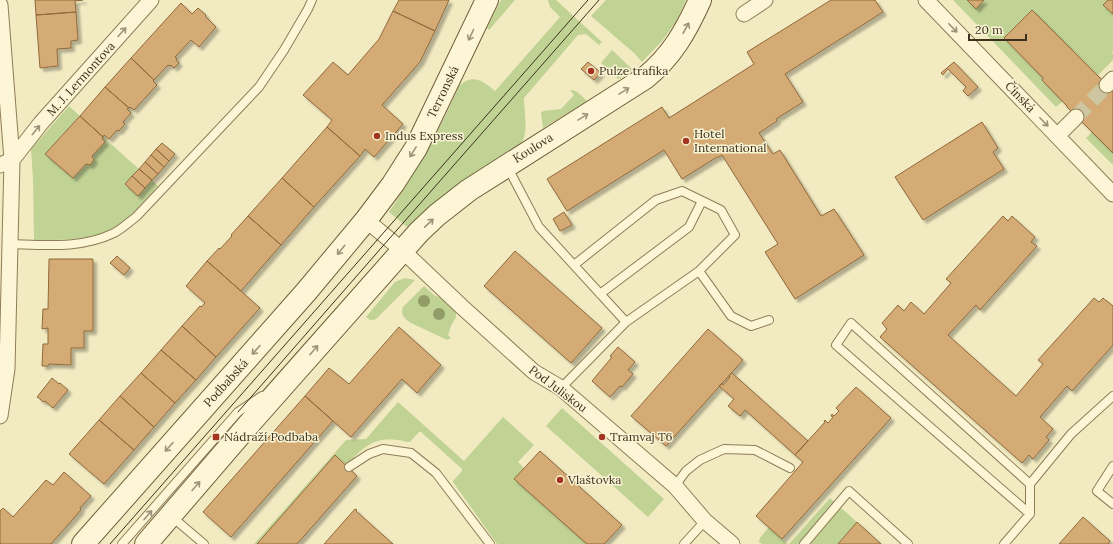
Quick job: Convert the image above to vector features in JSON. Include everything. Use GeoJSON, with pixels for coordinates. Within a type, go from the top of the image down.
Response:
{"type":"FeatureCollection","features":[{"type":"Feature","properties":{"kind":"main road","name":"Terronská"},"geometry":{"type":"LineString","coordinates":[[366,220],[393,184],[416,148],[487,0]]}},
{"type":"Feature","properties":{"kind":"main road","name":"Koulova"},"geometry":{"type":"LineString","coordinates":[[402,250],[423,228],[469,190],[645,78],[670,54],[686,30],[700,0]]}},
{"type":"Feature","properties":{"kind":"main road","name":"Podbabská"},"geometry":{"type":"LineString","coordinates":[[83,544],[302,298],[366,220]]}},
{"type":"Feature","properties":{"kind":"main road"},"geometry":{"type":"LineString","coordinates":[[146,544],[402,250]]}},
{"type":"Feature","properties":{"kind":"street","name":"M. J. Lermontova"},"geometry":{"type":"LineString","coordinates":[[6,163],[151,0]]}},
{"type":"Feature","properties":{"kind":"street"},"geometry":{"type":"LineString","coordinates":[[744,14],[765,0]]}},
{"type":"Feature","properties":{"kind":"street","name":"Čínská"},"geometry":{"type":"LineString","coordinates":[[926,0],[1113,194]]}},
{"type":"Feature","properties":{"kind":"street"},"geometry":{"type":"LineString","coordinates":[[0,5],[10,244],[4,349],[7,369],[0,416]]}},
{"type":"Feature","properties":{"kind":"street"},"geometry":{"type":"LineString","coordinates":[[1057,136],[1076,117]]}},
{"type":"Feature","properties":{"kind":"street","name":"Pod Juliskou"},"geometry":{"type":"LineString","coordinates":[[366,220],[402,250],[534,372],[561,388],[675,486],[705,521],[732,544]]}},
{"type":"Feature","properties":{"kind":"lane"},"geometry":{"type":"LineString","coordinates":[[10,244],[63,246],[94,241],[115,232],[136,217],[258,87],[284,50],[312,0]]}},
{"type":"Feature","properties":{"kind":"lane"},"geometry":{"type":"LineString","coordinates":[[507,165],[539,227],[626,322]]}},
{"type":"Feature","properties":{"kind":"lane"},"geometry":{"type":"LineString","coordinates":[[561,388],[626,322],[699,271],[735,235],[721,210],[682,191],[656,200],[574,265]]}},
{"type":"Feature","properties":{"kind":"lane"},"geometry":{"type":"LineString","coordinates":[[600,294],[689,227],[702,201]]}},
{"type":"Feature","properties":{"kind":"lane"},"geometry":{"type":"LineString","coordinates":[[699,271],[731,316],[751,326],[769,320]]}},
{"type":"Feature","properties":{"kind":"lane"},"geometry":{"type":"LineString","coordinates":[[1030,484],[851,323],[836,345],[1030,514]]}},
{"type":"Feature","properties":{"kind":"lane"},"geometry":{"type":"LineString","coordinates":[[122,544],[238,412],[288,380]]}},
{"type":"Feature","properties":{"kind":"lane"},"geometry":{"type":"LineString","coordinates":[[1004,544],[1030,514],[1030,484],[1071,434],[1113,396]]}},
{"type":"Feature","properties":{"kind":"lane"},"geometry":{"type":"LineString","coordinates":[[349,467],[368,454],[383,449],[411,453],[436,473],[490,544]]}},
{"type":"Feature","properties":{"kind":"lane"},"geometry":{"type":"LineString","coordinates":[[675,486],[686,471],[700,460],[724,449],[756,450],[790,468]]}},
{"type":"Feature","properties":{"kind":"lane"},"geometry":{"type":"LineString","coordinates":[[1113,466],[1096,491],[1113,504]]}},
{"type":"Feature","properties":{"kind":"lane"},"geometry":{"type":"LineString","coordinates":[[804,544],[849,491],[908,544]]}},
{"type":"Feature","properties":{"kind":"lane"},"geometry":{"type":"LineString","coordinates":[[170,516],[204,544]]}},
{"type":"Feature","properties":{"kind":"lane"},"geometry":{"type":"LineString","coordinates":[[685,544],[705,521]]}},
{"type":"Feature","properties":{"kind":"green space"},"geometry":{"type":"Polygon","coordinates":[[[501,0],[515,0],[489,30],[487,28],[501,0]]]}},
{"type":"Feature","properties":{"kind":"green space"},"geometry":{"type":"Polygon","coordinates":[[[548,0],[556,0],[602,42],[599,45],[586,34],[578,35],[524,98],[526,122],[525,134],[521,143],[474,174],[407,227],[389,212],[409,182],[427,150],[444,119],[459,86],[464,82],[473,79],[486,84],[495,91],[560,17],[550,7],[548,0]]]}},
{"type":"Feature","properties":{"kind":"green space"},"geometry":{"type":"Polygon","coordinates":[[[606,0],[686,0],[676,22],[662,41],[642,62],[634,53],[591,16],[606,0]]]}},
{"type":"Feature","properties":{"kind":"green space"},"geometry":{"type":"Polygon","coordinates":[[[953,0],[967,0],[976,8],[984,0],[1108,0],[1104,5],[1113,14],[1113,60],[1098,75],[1032,11],[1004,38],[1063,101],[1056,107],[953,0]]]}},
{"type":"Feature","properties":{"kind":"green space"},"geometry":{"type":"Polygon","coordinates":[[[612,50],[633,70],[618,79],[601,63],[612,50]]]}},
{"type":"Feature","properties":{"kind":"green space"},"geometry":{"type":"Polygon","coordinates":[[[570,90],[577,92],[587,101],[543,128],[541,113],[543,111],[561,109],[574,95],[570,90]]]}},
{"type":"Feature","properties":{"kind":"green space"},"geometry":{"type":"Polygon","coordinates":[[[69,106],[80,116],[45,154],[73,178],[94,158],[92,156],[105,142],[102,138],[103,137],[139,169],[126,184],[138,196],[152,180],[158,186],[129,218],[118,226],[107,231],[83,238],[34,240],[31,149],[69,106]]]}},
{"type":"Feature","properties":{"kind":"green space"},"geometry":{"type":"Polygon","coordinates":[[[1092,132],[1113,153],[1113,165],[1086,138],[1092,132]]]}},
{"type":"Feature","properties":{"kind":"green space"},"geometry":{"type":"Polygon","coordinates":[[[405,278],[415,280],[376,319],[370,320],[366,317],[395,282],[405,278]]]}},
{"type":"Feature","properties":{"kind":"green space"},"geometry":{"type":"Polygon","coordinates":[[[424,286],[434,295],[441,298],[456,312],[456,317],[448,335],[451,338],[447,340],[411,323],[403,315],[403,307],[424,286]]]}},
{"type":"Feature","properties":{"kind":"green space"},"geometry":{"type":"Polygon","coordinates":[[[398,402],[464,461],[503,417],[534,445],[518,462],[524,468],[514,479],[587,544],[497,544],[453,482],[462,469],[421,432],[419,432],[410,442],[389,439],[375,442],[358,453],[348,464],[335,455],[257,544],[254,544],[346,440],[366,439],[398,402]]]}},
{"type":"Feature","properties":{"kind":"green space"},"geometry":{"type":"Polygon","coordinates":[[[562,408],[664,499],[648,517],[546,426],[562,408]]]}},
{"type":"Feature","properties":{"kind":"green space"},"geometry":{"type":"Polygon","coordinates":[[[830,498],[857,522],[838,544],[789,544],[830,498]]]}},
{"type":"Feature","properties":{"kind":"green space"},"geometry":{"type":"Polygon","coordinates":[[[769,527],[788,544],[762,544],[759,542],[760,538],[769,527]]]}},
{"type":"Feature","properties":{"kind":"building"},"geometry":{"type":"Polygon","coordinates":[[[35,0],[83,0],[75,1],[76,12],[36,15],[35,0]]]}},
{"type":"Feature","properties":{"kind":"building"},"geometry":{"type":"Polygon","coordinates":[[[399,0],[449,0],[435,31],[393,11],[399,0]]]}},
{"type":"Feature","properties":{"kind":"building","name":"Hotel International"},"geometry":{"type":"Polygon","coordinates":[[[831,0],[875,0],[883,12],[785,74],[803,102],[776,119],[777,121],[759,133],[773,154],[780,150],[821,216],[834,209],[864,255],[795,299],[765,252],[778,244],[722,155],[682,179],[664,150],[567,211],[547,179],[662,107],[669,118],[754,64],[747,52],[831,0]]]}},
{"type":"Feature","properties":{"kind":"building"},"geometry":{"type":"Polygon","coordinates":[[[967,0],[984,0],[976,9],[967,0]]]}},
{"type":"Feature","properties":{"kind":"building"},"geometry":{"type":"Polygon","coordinates":[[[1108,0],[1113,0],[1113,14],[1103,5],[1108,0]]]}},
{"type":"Feature","properties":{"kind":"building"},"geometry":{"type":"Polygon","coordinates":[[[181,3],[192,14],[198,8],[216,27],[199,47],[191,40],[175,57],[179,63],[174,68],[171,65],[168,65],[154,80],[131,58],[181,3]]]}},
{"type":"Feature","properties":{"kind":"building"},"geometry":{"type":"Polygon","coordinates":[[[1032,10],[1113,91],[1113,153],[1067,107],[1042,80],[1043,78],[1004,38],[1032,10]]]}},
{"type":"Feature","properties":{"kind":"building"},"geometry":{"type":"Polygon","coordinates":[[[393,11],[435,31],[420,62],[382,105],[403,124],[374,157],[365,149],[360,156],[327,127],[332,120],[303,95],[333,62],[348,75],[379,39],[393,11]]]}},
{"type":"Feature","properties":{"kind":"building"},"geometry":{"type":"Polygon","coordinates":[[[76,12],[78,40],[71,41],[71,48],[57,49],[58,66],[40,68],[36,15],[76,12]]]}},
{"type":"Feature","properties":{"kind":"building"},"geometry":{"type":"Polygon","coordinates":[[[131,58],[154,80],[153,81],[157,85],[134,110],[130,107],[129,108],[105,87],[131,58]]]}},
{"type":"Feature","properties":{"kind":"building","name":"Pulze trafika"},"geometry":{"type":"Polygon","coordinates":[[[588,62],[601,73],[594,80],[581,69],[588,62]]]}},
{"type":"Feature","properties":{"kind":"building"},"geometry":{"type":"Polygon","coordinates":[[[954,62],[978,87],[968,96],[963,91],[966,87],[948,69],[943,75],[941,73],[954,62]]]}},
{"type":"Feature","properties":{"kind":"building"},"geometry":{"type":"Polygon","coordinates":[[[105,87],[129,108],[127,109],[131,113],[123,122],[125,124],[109,139],[104,135],[103,137],[80,116],[105,87]]]}},
{"type":"Feature","properties":{"kind":"building"},"geometry":{"type":"Polygon","coordinates":[[[80,116],[103,137],[102,138],[105,142],[92,156],[94,160],[90,165],[86,164],[73,178],[45,154],[80,116]]]}},
{"type":"Feature","properties":{"kind":"building"},"geometry":{"type":"Polygon","coordinates":[[[982,122],[998,148],[993,152],[1004,169],[923,220],[895,177],[982,122]]]}},
{"type":"Feature","properties":{"kind":"building"},"geometry":{"type":"Polygon","coordinates":[[[327,127],[360,156],[314,207],[282,178],[327,127]]]}},
{"type":"Feature","properties":{"kind":"building"},"geometry":{"type":"Polygon","coordinates":[[[162,143],[175,154],[169,161],[156,149],[162,143]]]}},
{"type":"Feature","properties":{"kind":"building"},"geometry":{"type":"Polygon","coordinates":[[[156,149],[169,161],[164,167],[151,155],[156,149]]]}},
{"type":"Feature","properties":{"kind":"building"},"geometry":{"type":"Polygon","coordinates":[[[151,155],[164,167],[158,174],[145,162],[151,155]]]}},
{"type":"Feature","properties":{"kind":"building"},"geometry":{"type":"Polygon","coordinates":[[[145,162],[158,174],[152,180],[139,169],[145,162]]]}},
{"type":"Feature","properties":{"kind":"building"},"geometry":{"type":"Polygon","coordinates":[[[139,169],[152,180],[145,188],[132,176],[139,169]]]}},
{"type":"Feature","properties":{"kind":"building"},"geometry":{"type":"Polygon","coordinates":[[[132,176],[145,188],[138,196],[125,184],[132,176]]]}},
{"type":"Feature","properties":{"kind":"building"},"geometry":{"type":"Polygon","coordinates":[[[282,178],[314,207],[281,245],[248,216],[282,178]]]}},
{"type":"Feature","properties":{"kind":"building"},"geometry":{"type":"Polygon","coordinates":[[[564,212],[572,225],[560,231],[553,219],[564,212]]]}},
{"type":"Feature","properties":{"kind":"building"},"geometry":{"type":"Polygon","coordinates":[[[248,216],[281,245],[241,291],[207,261],[232,236],[231,235],[248,216]]]}},
{"type":"Feature","properties":{"kind":"building"},"geometry":{"type":"Polygon","coordinates":[[[1003,216],[1008,221],[1012,216],[1035,237],[1031,242],[1037,246],[980,310],[976,305],[948,335],[1016,396],[1043,364],[1038,360],[1094,298],[1099,302],[1103,298],[1113,306],[1113,345],[1072,391],[1067,386],[1040,417],[1053,429],[1046,437],[1049,440],[1033,459],[1029,455],[1022,463],[880,337],[887,329],[882,323],[898,305],[904,311],[911,302],[924,314],[951,283],[946,279],[1003,216]]]}},
{"type":"Feature","properties":{"kind":"building"},"geometry":{"type":"Polygon","coordinates":[[[515,251],[602,328],[571,363],[484,286],[515,251]]]}},
{"type":"Feature","properties":{"kind":"building"},"geometry":{"type":"Polygon","coordinates":[[[117,256],[130,268],[124,275],[110,263],[117,256]]]}},
{"type":"Feature","properties":{"kind":"building"},"geometry":{"type":"Polygon","coordinates":[[[49,259],[93,259],[93,331],[84,331],[84,348],[71,348],[71,365],[49,364],[48,366],[42,366],[43,344],[48,344],[48,328],[42,329],[43,309],[48,309],[49,259]]]}},
{"type":"Feature","properties":{"kind":"building"},"geometry":{"type":"Polygon","coordinates":[[[207,261],[260,308],[216,357],[182,326],[200,306],[201,307],[205,303],[186,286],[207,261]]]}},
{"type":"Feature","properties":{"kind":"building"},"geometry":{"type":"Polygon","coordinates":[[[182,326],[216,357],[196,380],[161,350],[182,326]]]}},
{"type":"Feature","properties":{"kind":"building"},"geometry":{"type":"Polygon","coordinates":[[[399,327],[441,365],[417,393],[402,379],[351,437],[305,396],[329,368],[349,384],[399,327]]]}},
{"type":"Feature","properties":{"kind":"building"},"geometry":{"type":"Polygon","coordinates":[[[708,329],[743,360],[666,446],[631,416],[708,329]]]}},
{"type":"Feature","properties":{"kind":"building"},"geometry":{"type":"Polygon","coordinates":[[[618,347],[635,362],[628,370],[633,374],[622,387],[620,386],[610,397],[592,381],[612,357],[610,356],[618,347]]]}},
{"type":"Feature","properties":{"kind":"building"},"geometry":{"type":"Polygon","coordinates":[[[161,350],[196,380],[175,403],[141,373],[161,350]]]}},
{"type":"Feature","properties":{"kind":"building"},"geometry":{"type":"Polygon","coordinates":[[[141,373],[175,403],[154,427],[120,396],[141,373]]]}},
{"type":"Feature","properties":{"kind":"building"},"geometry":{"type":"Polygon","coordinates":[[[732,373],[808,441],[795,455],[745,410],[740,416],[728,406],[734,399],[719,386],[722,383],[723,385],[732,373]]]}},
{"type":"Feature","properties":{"kind":"building"},"geometry":{"type":"Polygon","coordinates":[[[52,378],[68,390],[53,408],[45,401],[44,402],[37,397],[52,378]]]}},
{"type":"Feature","properties":{"kind":"building"},"geometry":{"type":"Polygon","coordinates":[[[856,387],[891,418],[782,539],[756,516],[803,462],[795,455],[825,422],[825,420],[828,423],[833,417],[831,416],[832,414],[834,416],[839,411],[836,408],[856,387]]]}},
{"type":"Feature","properties":{"kind":"building"},"geometry":{"type":"Polygon","coordinates":[[[120,396],[154,427],[134,450],[99,420],[120,396]]]}},
{"type":"Feature","properties":{"kind":"building"},"geometry":{"type":"Polygon","coordinates":[[[305,396],[333,421],[231,537],[203,512],[305,396]]]}},
{"type":"Feature","properties":{"kind":"building"},"geometry":{"type":"Polygon","coordinates":[[[99,420],[134,450],[104,484],[69,454],[99,420]]]}},
{"type":"Feature","properties":{"kind":"building"},"geometry":{"type":"Polygon","coordinates":[[[540,451],[622,525],[604,544],[587,544],[514,479],[540,451]]]}},
{"type":"Feature","properties":{"kind":"building"},"geometry":{"type":"Polygon","coordinates":[[[335,455],[357,476],[297,544],[257,544],[335,455]]]}},
{"type":"Feature","properties":{"kind":"building"},"geometry":{"type":"Polygon","coordinates":[[[64,472],[91,496],[80,508],[81,510],[51,544],[0,544],[0,511],[3,508],[13,517],[46,480],[53,485],[64,472]]]}},
{"type":"Feature","properties":{"kind":"building"},"geometry":{"type":"Polygon","coordinates":[[[355,509],[357,510],[356,511],[393,544],[324,544],[355,509]]]}},
{"type":"Feature","properties":{"kind":"building"},"geometry":{"type":"Polygon","coordinates":[[[1083,517],[1110,541],[1108,544],[1059,544],[1083,517]]]}},
{"type":"Feature","properties":{"kind":"building"},"geometry":{"type":"Polygon","coordinates":[[[857,522],[881,544],[838,544],[857,522]]]}},
{"type":"Feature","properties":{"kind":"tunnel"},"geometry":{"type":"LineString","coordinates":[[1076,117],[1107,85]]}},
{"type":"Feature","properties":{"kind":"tram line"},"geometry":{"type":"LineString","coordinates":[[110,544],[588,0]]}},
{"type":"Feature","properties":{"kind":"tram line"},"geometry":{"type":"LineString","coordinates":[[238,412],[599,0]]}},
{"type":"Feature","properties":{"kind":"place","name":"Pulze trafika"},"geometry":{"type":"Point","coordinates":[591,71]}},
{"type":"Feature","properties":{"kind":"place","name":"Indus Express"},"geometry":{"type":"Point","coordinates":[377,136]}},
{"type":"Feature","properties":{"kind":"place","name":"Hotel International"},"geometry":{"type":"Point","coordinates":[686,141]}},
{"type":"Feature","properties":{"kind":"place","name":"Nádraží Podbaba"},"geometry":{"type":"Point","coordinates":[216,437]}},
{"type":"Feature","properties":{"kind":"place","name":"Tramvaj T6"},"geometry":{"type":"Point","coordinates":[602,437]}},
{"type":"Feature","properties":{"kind":"place","name":"Vlaštovka"},"geometry":{"type":"Point","coordinates":[560,480]}}]}
